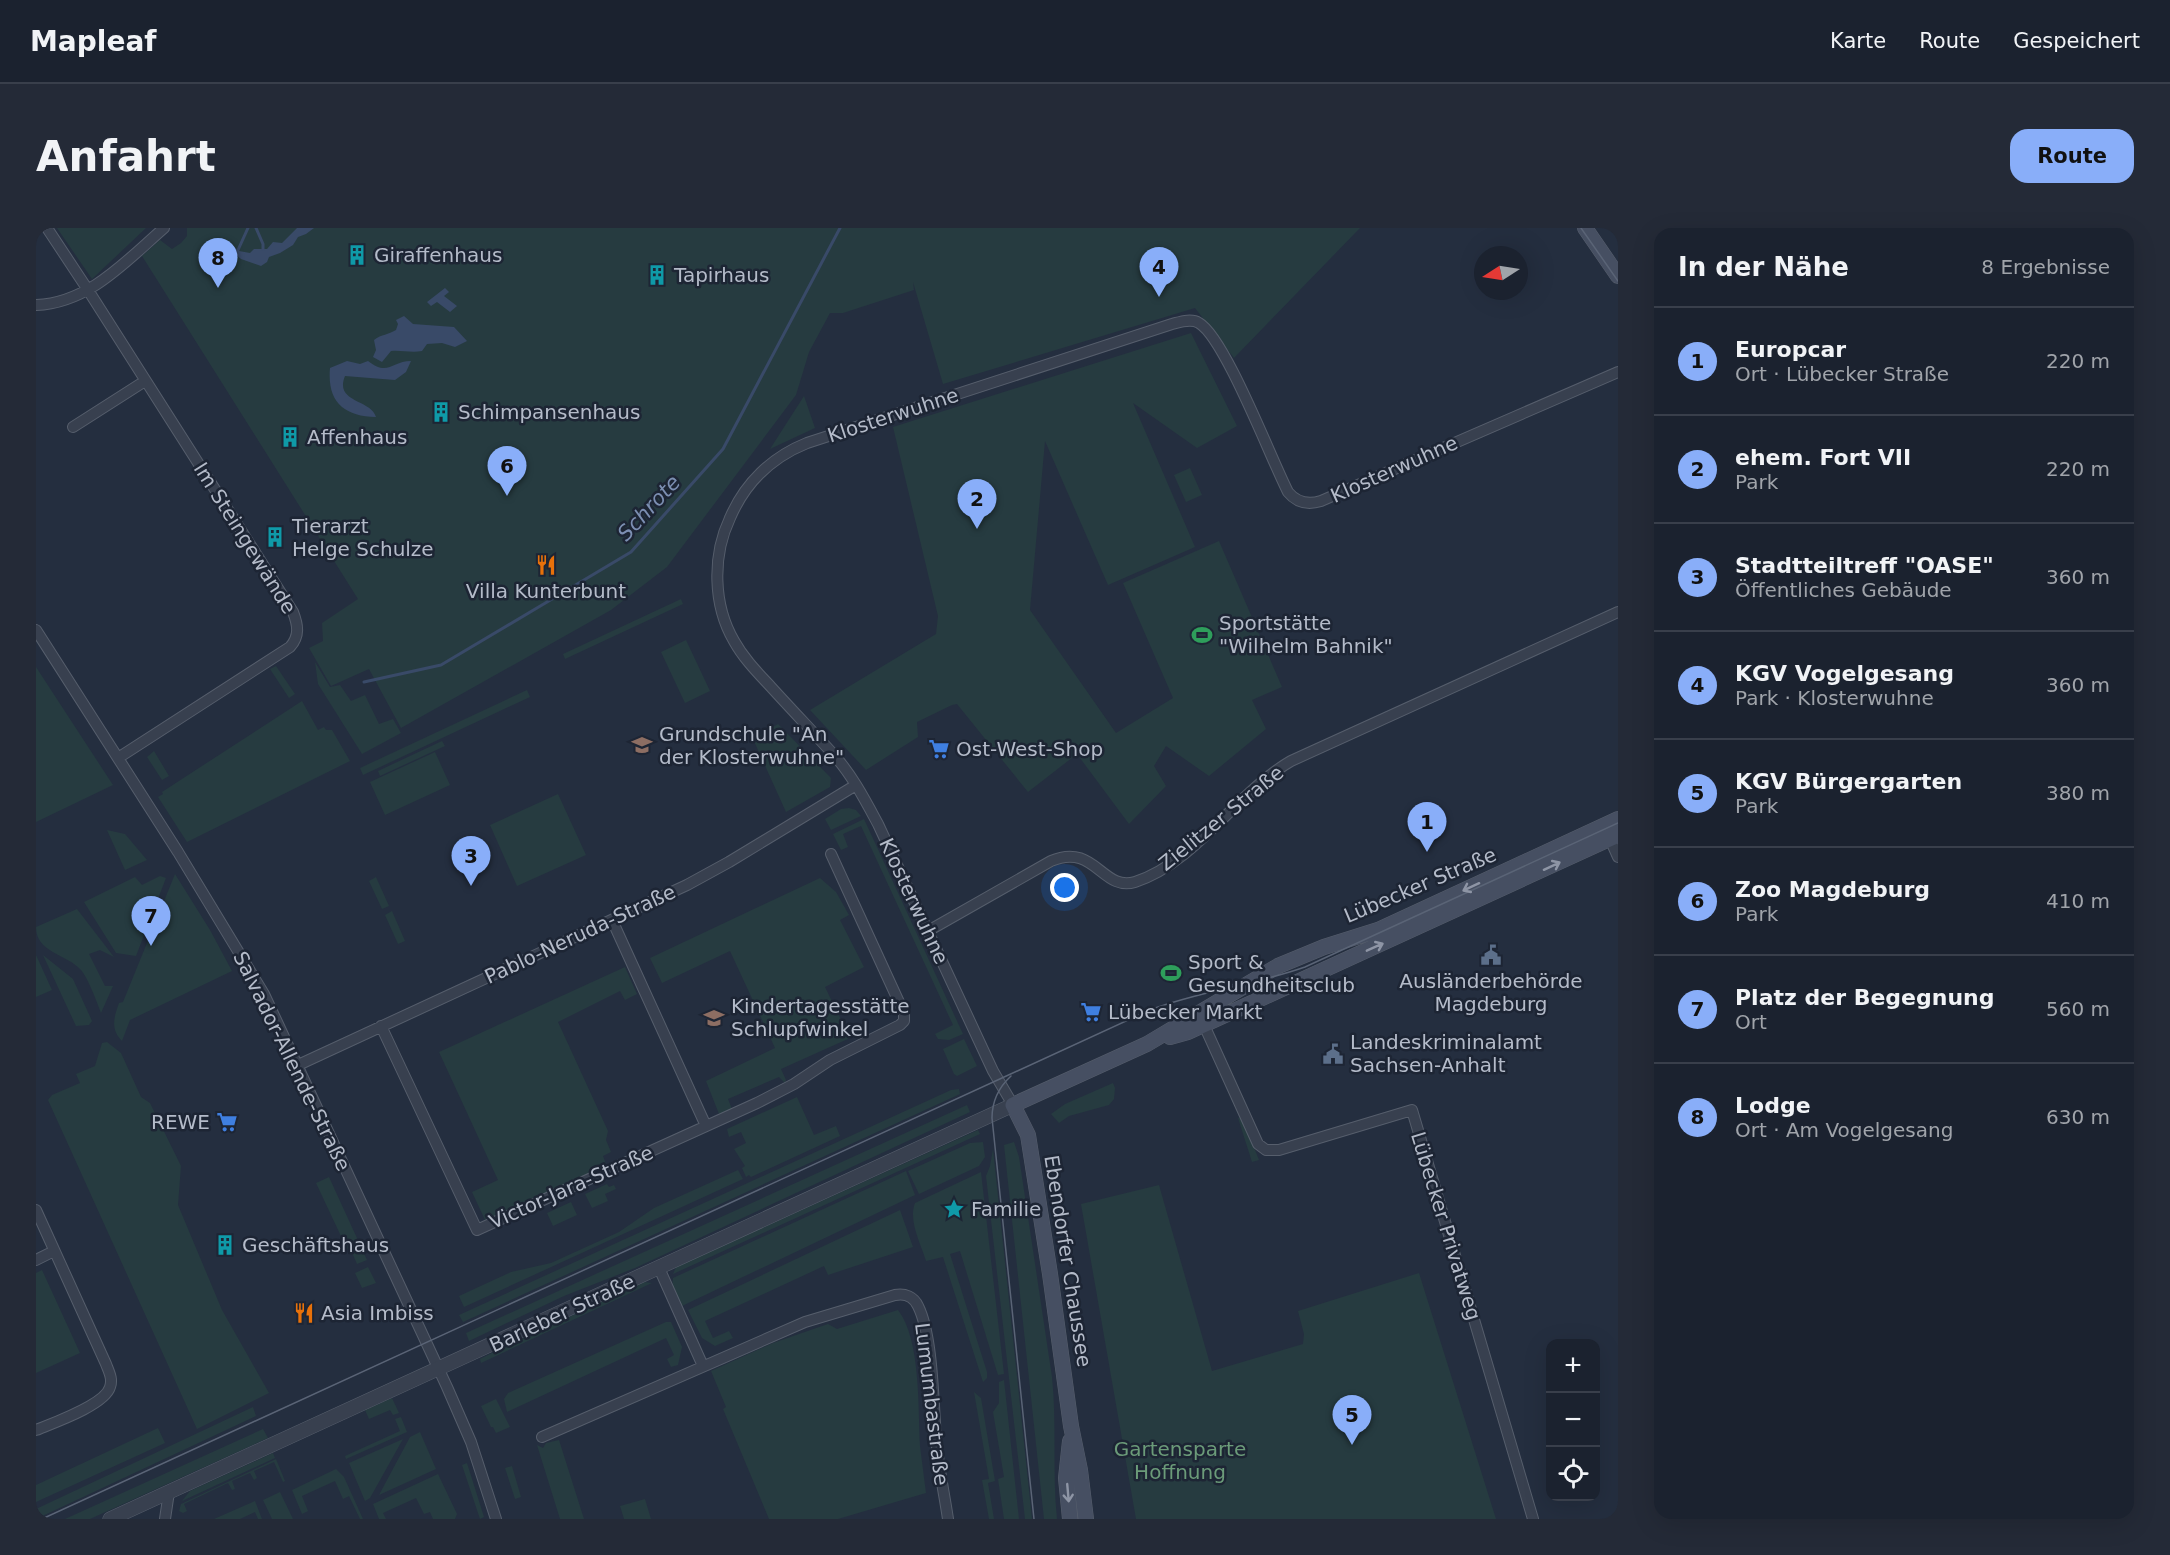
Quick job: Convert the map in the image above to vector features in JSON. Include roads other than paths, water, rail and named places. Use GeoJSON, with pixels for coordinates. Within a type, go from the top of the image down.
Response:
{"type":"FeatureCollection","features":[{"type":"Feature","properties":{"kind":"main road"},"geometry":{"type":"LineString","coordinates":[[1590,230],[1618,276]]}},
{"type":"Feature","properties":{"kind":"main road","name":"Lübecker Straße"},"geometry":{"type":"LineString","coordinates":[[1148,1044],[1278,966],[1324,947],[1378,930],[1618,819]]}},
{"type":"Feature","properties":{"kind":"main road","name":"Lübecker Straße"},"geometry":{"type":"LineString","coordinates":[[1013,1105],[1148,1044],[1204,1025],[1614,837]]}},
{"type":"Feature","properties":{"kind":"main road","name":"Ebendorfer Chaussee"},"geometry":{"type":"LineString","coordinates":[[1013,1105],[1028,1135],[1086,1519]]}},
{"type":"Feature","properties":{"kind":"main road","name":"Ebendorfer Chaussee"},"geometry":{"type":"LineString","coordinates":[[1070,1519],[1066,1478],[1071,1426]]}},
{"type":"Feature","properties":{"kind":"street","name":"Im Steingewände"},"geometry":{"type":"LineString","coordinates":[[47,228],[293,612],[297,632],[290,647],[118,758]]}},
{"type":"Feature","properties":{"kind":"street"},"geometry":{"type":"LineString","coordinates":[[36,305],[58,302],[88,290],[103,281],[164,228]]}},
{"type":"Feature","properties":{"kind":"street","name":"Klosterwuhne"},"geometry":{"type":"LineString","coordinates":[[1013,1105],[993,1071],[878,824],[856,785],[835,756],[741,652],[728,629],[719,596],[717,573],[720,548],[733,511],[756,478],[773,462],[794,448],[1150,331],[1193,321],[1209,332],[1225,359],[1288,492],[1298,501],[1311,503],[1332,496],[1618,372]]}},
{"type":"Feature","properties":{"kind":"street"},"geometry":{"type":"LineString","coordinates":[[73,427],[145,381]]}},
{"type":"Feature","properties":{"kind":"street","name":"Zielitzer Straße"},"geometry":{"type":"LineString","coordinates":[[928,931],[1061,857],[1085,859],[1107,877],[1120,883],[1133,882],[1147,877],[1180,857],[1276,770],[1618,612]]}},
{"type":"Feature","properties":{"kind":"street","name":"Salvador-Allende-Straße"},"geometry":{"type":"LineString","coordinates":[[36,630],[252,974],[471,1442],[496,1519]]}},
{"type":"Feature","properties":{"kind":"street","name":"Pablo-Neruda-Straße"},"geometry":{"type":"LineString","coordinates":[[296,1066],[687,885],[856,785]]}},
{"type":"Feature","properties":{"kind":"street"},"geometry":{"type":"LineString","coordinates":[[1614,837],[1618,857]]}},
{"type":"Feature","properties":{"kind":"street","name":"Victor-Jara-Straße"},"geometry":{"type":"LineString","coordinates":[[381,1026],[477,1230],[784,1089],[830,1060],[897,1028],[904,1021],[904,1013],[831,854]]}},
{"type":"Feature","properties":{"kind":"street"},"geometry":{"type":"LineString","coordinates":[[612,920],[706,1126]]}},
{"type":"Feature","properties":{"kind":"street","name":"Lübecker Privatweg"},"geometry":{"type":"LineString","coordinates":[[1204,1025],[1258,1144],[1266,1150],[1280,1150],[1412,1110],[1533,1519]]}},
{"type":"Feature","properties":{"kind":"street","name":"Barleber Straße"},"geometry":{"type":"LineString","coordinates":[[110,1519],[1013,1105]]}},
{"type":"Feature","properties":{"kind":"street"},"geometry":{"type":"LineString","coordinates":[[36,1210],[106,1364],[111,1382],[110,1390],[100,1401],[36,1430]]}},
{"type":"Feature","properties":{"kind":"street"},"geometry":{"type":"LineString","coordinates":[[36,1260],[54,1251]]}},
{"type":"Feature","properties":{"kind":"street"},"geometry":{"type":"LineString","coordinates":[[659,1268],[703,1366]]}},
{"type":"Feature","properties":{"kind":"street","name":"Lumumbastraße"},"geometry":{"type":"LineString","coordinates":[[542,1437],[805,1322],[896,1295],[909,1296],[919,1309],[926,1338],[937,1451],[948,1519]]}},
{"type":"Feature","properties":{"kind":"street"},"geometry":{"type":"LineString","coordinates":[[165,1519],[169,1492]]}},
{"type":"Feature","properties":{"kind":"water"},"geometry":{"type":"Polygon","coordinates":[[[297,228],[314,228],[298,237],[293,245],[269,257],[267,262],[261,266],[241,259],[228,248],[232,245],[239,251],[250,253],[254,249],[267,249],[273,242],[282,243],[297,228]]]}},
{"type":"Feature","properties":{"kind":"water"},"geometry":{"type":"Polygon","coordinates":[[[445,288],[449,292],[444,296],[457,306],[450,312],[437,302],[431,306],[427,302],[445,288]]]}},
{"type":"Feature","properties":{"kind":"water"},"geometry":{"type":"Polygon","coordinates":[[[404,316],[413,324],[454,327],[467,341],[455,347],[442,343],[427,344],[422,351],[391,351],[382,362],[373,357],[376,350],[374,340],[396,330],[398,324],[396,320],[404,316]]]}},
{"type":"Feature","properties":{"kind":"water"},"geometry":{"type":"Polygon","coordinates":[[[347,361],[360,364],[368,361],[375,366],[385,368],[411,361],[406,372],[395,380],[345,376],[344,391],[373,411],[376,417],[355,414],[340,405],[335,398],[331,390],[330,368],[347,361]]]}},
{"type":"Feature","properties":{"kind":"waterway"},"geometry":{"type":"LineString","coordinates":[[238,250],[248,228]]}},
{"type":"Feature","properties":{"kind":"waterway"},"geometry":{"type":"LineString","coordinates":[[256,228],[263,249]]}},
{"type":"Feature","properties":{"kind":"waterway","name":"Schrote"},"geometry":{"type":"LineString","coordinates":[[364,682],[441,665],[631,552],[723,449],[840,228]]}},
{"type":"Feature","properties":{"kind":"tram line"},"geometry":{"type":"LineString","coordinates":[[1581,228],[1618,281]]}},
{"type":"Feature","properties":{"kind":"tram line"},"geometry":{"type":"LineString","coordinates":[[42,1519],[1150,1010],[1305,967],[1618,823]]}},
{"type":"Feature","properties":{"kind":"tram line"},"geometry":{"type":"LineString","coordinates":[[1011,1076],[997,1095],[992,1118],[1034,1519]]}},
{"type":"Feature","properties":{"kind":"place","name":"Giraffenhaus"},"geometry":{"type":"Point","coordinates":[357,255]}},
{"type":"Feature","properties":{"kind":"place","name":"Tapirhaus"},"geometry":{"type":"Point","coordinates":[657,275]}},
{"type":"Feature","properties":{"kind":"place","name":"Lodge"},"geometry":{"type":"Point","coordinates":[218,288]}},
{"type":"Feature","properties":{"kind":"place","name":"KGV Vogelgesang"},"geometry":{"type":"Point","coordinates":[1159,297]}},
{"type":"Feature","properties":{"kind":"place","name":"Schimpansenhaus"},"geometry":{"type":"Point","coordinates":[441,412]}},
{"type":"Feature","properties":{"kind":"place","name":"Affenhaus"},"geometry":{"type":"Point","coordinates":[290,437]}},
{"type":"Feature","properties":{"kind":"place","name":"Zoo Magdeburg"},"geometry":{"type":"Point","coordinates":[507,496]}},
{"type":"Feature","properties":{"kind":"place","name":"ehem. Fort VII"},"geometry":{"type":"Point","coordinates":[977,529]}},
{"type":"Feature","properties":{"kind":"place","name":"Tierarzt Helge Schulze"},"geometry":{"type":"Point","coordinates":[275,537]}},
{"type":"Feature","properties":{"kind":"place","name":"Villa Kunterbunt"},"geometry":{"type":"Point","coordinates":[546,565]}},
{"type":"Feature","properties":{"kind":"place","name":"Sportstätte \"Wilhelm Bahnik\""},"geometry":{"type":"Point","coordinates":[1202,635]}},
{"type":"Feature","properties":{"kind":"place","name":"Grundschule \"An der Klosterwuhne\""},"geometry":{"type":"Point","coordinates":[642,745]}},
{"type":"Feature","properties":{"kind":"place","name":"Ost-West-Shop"},"geometry":{"type":"Point","coordinates":[939,749]}},
{"type":"Feature","properties":{"kind":"place","name":"Europcar"},"geometry":{"type":"Point","coordinates":[1427,852]}},
{"type":"Feature","properties":{"kind":"place","name":"Stadtteiltreff \"OASE\""},"geometry":{"type":"Point","coordinates":[471,886]}},
{"type":"Feature","properties":{"kind":"place","name":"Platz der Begegnung"},"geometry":{"type":"Point","coordinates":[151,946]}},
{"type":"Feature","properties":{"kind":"place","name":"Ausländerbehörde Magdeburg"},"geometry":{"type":"Point","coordinates":[1491,955]}},
{"type":"Feature","properties":{"kind":"place","name":"Sport & Gesundheitsclub"},"geometry":{"type":"Point","coordinates":[1171,973]}},
{"type":"Feature","properties":{"kind":"place","name":"Lübecker Markt"},"geometry":{"type":"Point","coordinates":[1091,1012]}},
{"type":"Feature","properties":{"kind":"place","name":"Kindertagesstätte Schlupfwinkel"},"geometry":{"type":"Point","coordinates":[714,1018]}},
{"type":"Feature","properties":{"kind":"place","name":"Landeskriminalamt Sachsen-Anhalt"},"geometry":{"type":"Point","coordinates":[1333,1054]}},
{"type":"Feature","properties":{"kind":"place","name":"REWE"},"geometry":{"type":"Point","coordinates":[227,1122]}},
{"type":"Feature","properties":{"kind":"place","name":"Familie"},"geometry":{"type":"Point","coordinates":[954,1209]}},
{"type":"Feature","properties":{"kind":"place","name":"Geschäftshaus"},"geometry":{"type":"Point","coordinates":[225,1245]}},
{"type":"Feature","properties":{"kind":"place","name":"Asia Imbiss"},"geometry":{"type":"Point","coordinates":[304,1313]}},
{"type":"Feature","properties":{"kind":"place","name":"KGV Bürgergarten"},"geometry":{"type":"Point","coordinates":[1352,1445]}},
{"type":"Feature","properties":{"kind":"park label","name":"Gartensparte Hoffnung"},"geometry":{"type":"Point","coordinates":[1180,1460]}}]}
